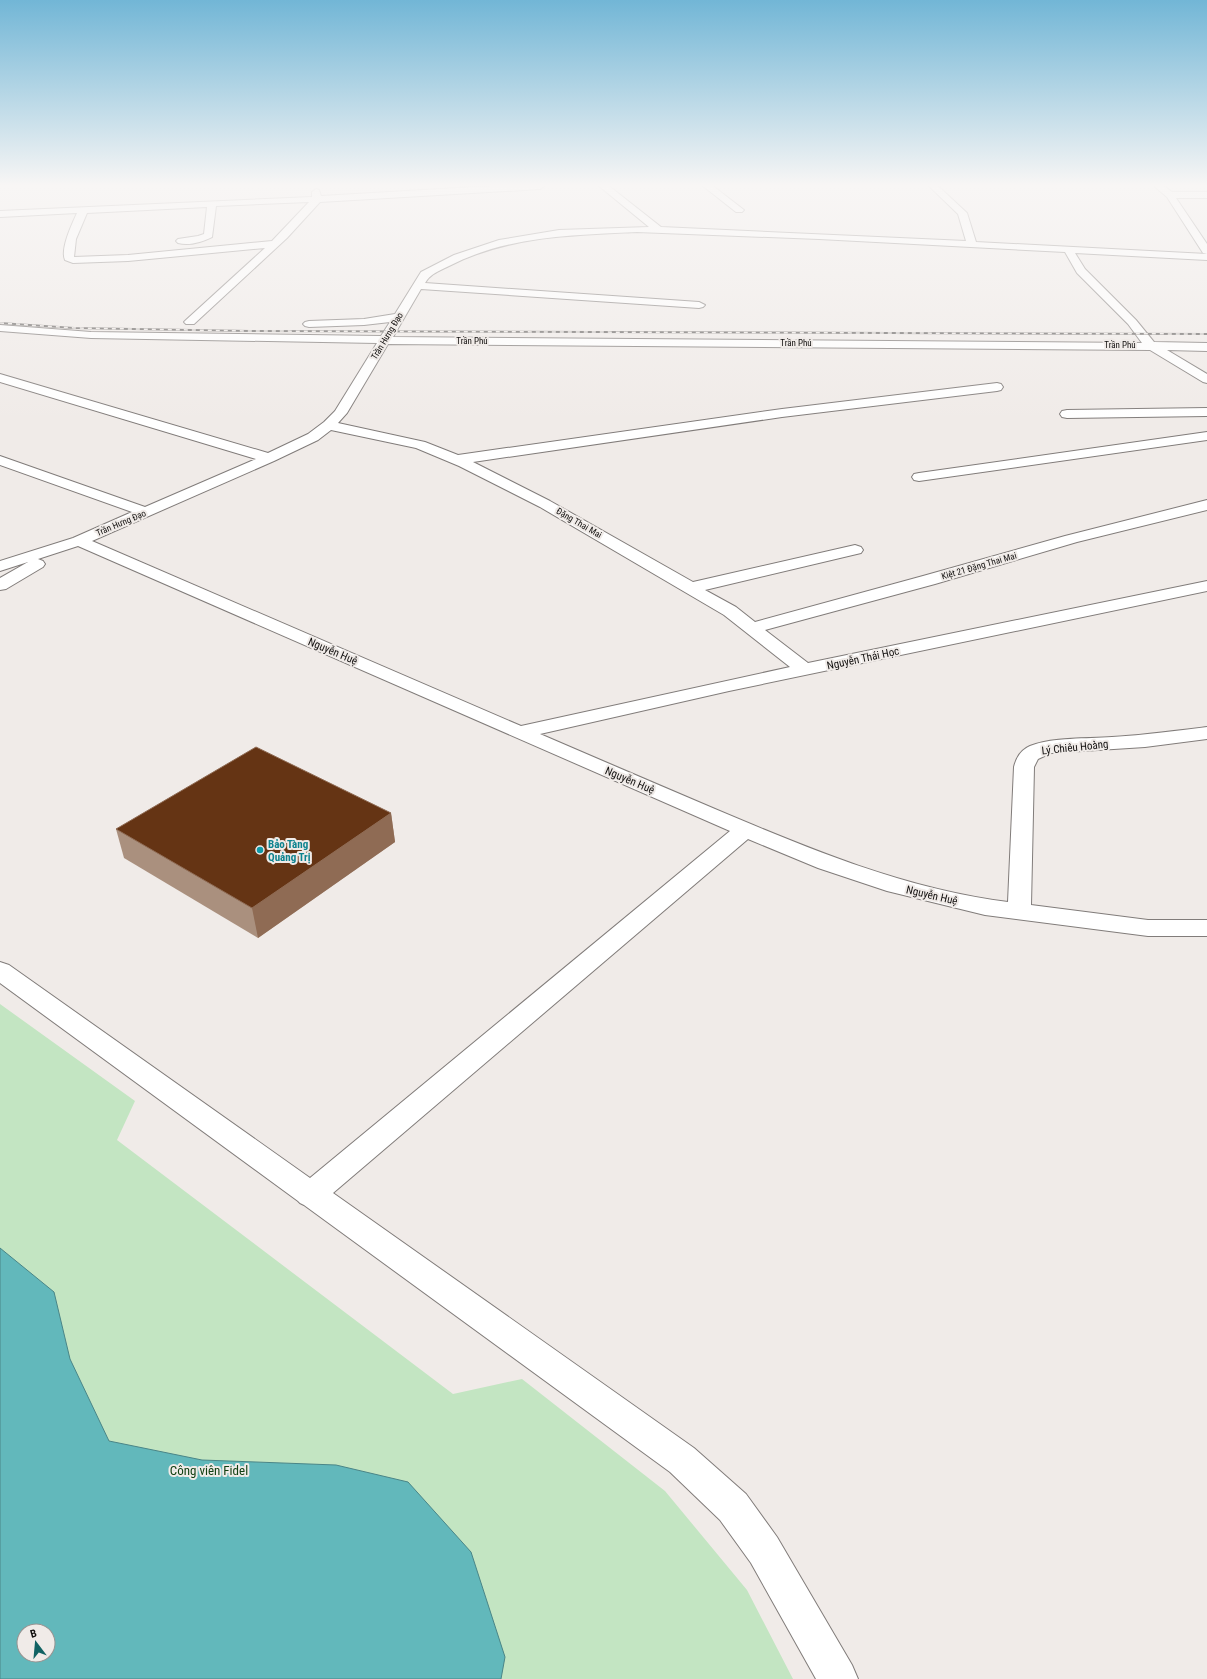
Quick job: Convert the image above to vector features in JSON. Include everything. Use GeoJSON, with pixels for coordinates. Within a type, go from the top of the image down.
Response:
{"type":"FeatureCollection","features":[{"type":"Feature","properties":{"kind":"street"},"geometry":{"type":"LineString","coordinates":[[205,322],[186,322],[252,264]]}},
{"type":"Feature","properties":{"kind":"street","name":"Trần Hưng Đạo"},"geometry":{"type":"LineString","coordinates":[[0,566],[78,541],[269,458],[313,437],[329,425],[340,413],[425,274],[444,264]]}},
{"type":"Feature","properties":{"kind":"street"},"geometry":{"type":"LineString","coordinates":[[1077,264],[1081,271],[1132,322],[1150,346],[1207,379]]}},
{"type":"Feature","properties":{"kind":"street"},"geometry":{"type":"LineString","coordinates":[[418,286],[699,305]]}},
{"type":"Feature","properties":{"kind":"street"},"geometry":{"type":"LineString","coordinates":[[300,324],[340,324],[399,316]]}},
{"type":"Feature","properties":{"kind":"street","name":"Trần Phú"},"geometry":{"type":"LineString","coordinates":[[0,328],[91,335],[385,340],[1207,347]]}},
{"type":"Feature","properties":{"kind":"street"},"geometry":{"type":"LineString","coordinates":[[0,378],[269,458]]}},
{"type":"Feature","properties":{"kind":"street"},"geometry":{"type":"LineString","coordinates":[[456,460],[782,413],[997,387]]}},
{"type":"Feature","properties":{"kind":"street"},"geometry":{"type":"LineString","coordinates":[[1067,414],[1207,412]]}},
{"type":"Feature","properties":{"kind":"street","name":"Đặng Thai Mai"},"geometry":{"type":"LineString","coordinates":[[329,425],[420,445],[456,460],[546,504],[730,611],[805,670]]}},
{"type":"Feature","properties":{"kind":"street"},"geometry":{"type":"LineString","coordinates":[[918,477],[1207,436]]}},
{"type":"Feature","properties":{"kind":"street"},"geometry":{"type":"LineString","coordinates":[[0,460],[146,512]]}},
{"type":"Feature","properties":{"kind":"street","name":"Kiệt 21 Đặng Thai Mai"},"geometry":{"type":"LineString","coordinates":[[752,628],[929,580],[1071,539],[1207,505]]}},
{"type":"Feature","properties":{"kind":"street","name":"Trần Hưng Đạo"},"geometry":{"type":"LineString","coordinates":[[0,585],[78,541]]}},
{"type":"Feature","properties":{"kind":"street","name":"Nguyễn Huệ"},"geometry":{"type":"LineString","coordinates":[[78,541],[745,830],[826,863],[895,886],[985,907],[1148,928],[1207,928]]}},
{"type":"Feature","properties":{"kind":"street"},"geometry":{"type":"LineString","coordinates":[[690,588],[855,550]]}},
{"type":"Feature","properties":{"kind":"street","name":"Nguyễn Thái Học"},"geometry":{"type":"LineString","coordinates":[[520,732],[805,670],[1207,586]]}},
{"type":"Feature","properties":{"kind":"street","name":"Lý Chiêu Hoàng"},"geometry":{"type":"LineString","coordinates":[[1019,912],[1024,767],[1026,759],[1031,753],[1040,749],[1051,747],[1145,741],[1207,733]]}},
{"type":"Feature","properties":{"kind":"street"},"geometry":{"type":"LineString","coordinates":[[310,1195],[745,830]]}},
{"type":"Feature","properties":{"kind":"street"},"geometry":{"type":"LineString","coordinates":[[0,971],[65,1016],[310,1195],[682,1460],[732,1507],[764,1550],[838,1679]]}},
{"type":"Feature","properties":{"kind":"green space","name":"Công viên Fidel"},"geometry":{"type":"Polygon","coordinates":[[[0,1004],[135,1101],[117,1140],[453,1394],[522,1379],[665,1491],[747,1590],[793,1679],[0,1679],[0,1004]]]}},
{"type":"Feature","properties":{"kind":"water"},"geometry":{"type":"Polygon","coordinates":[[[0,1248],[54,1292],[70,1359],[109,1441],[202,1460],[336,1465],[408,1482],[471,1552],[505,1657],[501,1679],[0,1679],[0,1248]]]}},
{"type":"Feature","properties":{"kind":"building","name":"Bảo Tàng Quảng Trị"},"geometry":{"type":"Polygon","coordinates":[[[256,747],[391,813],[252,908],[116,829],[256,747]]]}},
{"type":"Feature","properties":{"kind":"railway"},"geometry":{"type":"LineString","coordinates":[[0,323],[74,328],[250,331],[1207,334]]}},
{"type":"Feature","properties":{"kind":"place","name":"Bảo Tàng Quảng Trị"},"geometry":{"type":"Point","coordinates":[260,850]}}]}
